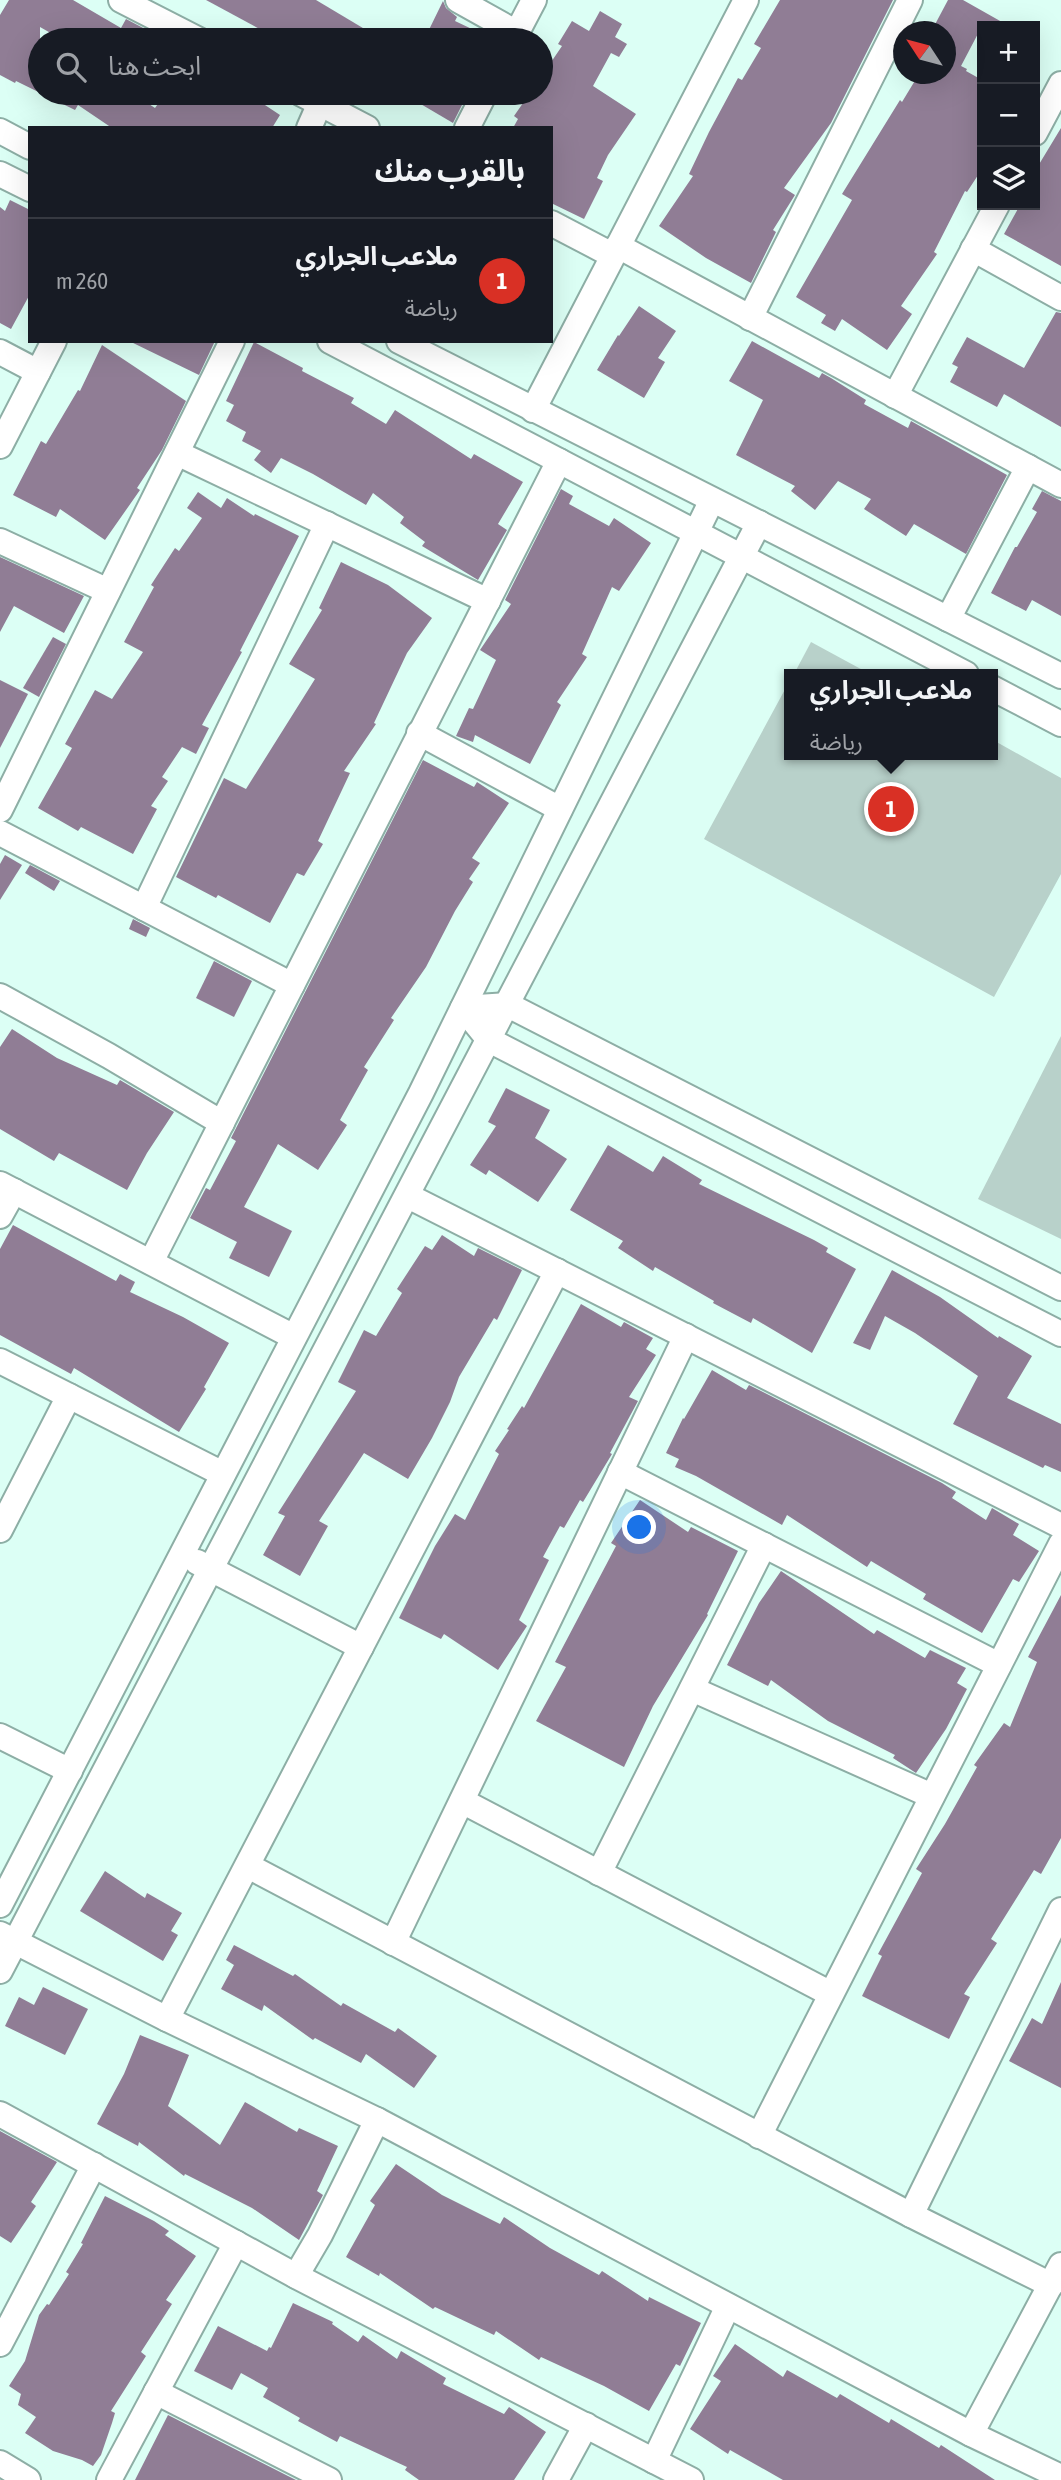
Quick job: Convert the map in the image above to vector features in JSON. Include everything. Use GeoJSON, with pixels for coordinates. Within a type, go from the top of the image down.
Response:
{"type":"FeatureCollection","features":[{"type":"Feature","properties":{"kind":"street"},"geometry":{"type":"LineString","coordinates":[[121,0],[176,28]]}},
{"type":"Feature","properties":{"kind":"street"},"geometry":{"type":"LineString","coordinates":[[458,0],[501,28]]}},
{"type":"Feature","properties":{"kind":"street"},"geometry":{"type":"LineString","coordinates":[[520,28],[534,0]]}},
{"type":"Feature","properties":{"kind":"street"},"geometry":{"type":"LineString","coordinates":[[533,410],[746,0]]}},
{"type":"Feature","properties":{"kind":"street"},"geometry":{"type":"LineString","coordinates":[[750,318],[910,0]]}},
{"type":"Feature","properties":{"kind":"street"},"geometry":{"type":"LineString","coordinates":[[1040,124],[1061,84]]}},
{"type":"Feature","properties":{"kind":"street"},"geometry":{"type":"LineString","coordinates":[[309,126],[310,105]]}},
{"type":"Feature","properties":{"kind":"street"},"geometry":{"type":"LineString","coordinates":[[323,105],[363,126]]}},
{"type":"Feature","properties":{"kind":"street"},"geometry":{"type":"LineString","coordinates":[[468,126],[479,105]]}},
{"type":"Feature","properties":{"kind":"street"},"geometry":{"type":"LineString","coordinates":[[0,131],[28,146]]}},
{"type":"Feature","properties":{"kind":"street"},"geometry":{"type":"LineString","coordinates":[[0,174],[28,188]]}},
{"type":"Feature","properties":{"kind":"street"},"geometry":{"type":"LineString","coordinates":[[895,396],[994,210]]}},
{"type":"Feature","properties":{"kind":"street"},"geometry":{"type":"LineString","coordinates":[[553,224],[615,251],[750,318],[1061,485]]}},
{"type":"Feature","properties":{"kind":"street"},"geometry":{"type":"LineString","coordinates":[[973,249],[1061,298]]}},
{"type":"Feature","properties":{"kind":"street"},"geometry":{"type":"LineString","coordinates":[[0,446],[53,343]]}},
{"type":"Feature","properties":{"kind":"street"},"geometry":{"type":"LineString","coordinates":[[0,810],[231,343]]}},
{"type":"Feature","properties":{"kind":"street"},"geometry":{"type":"LineString","coordinates":[[334,343],[956,669]]}},
{"type":"Feature","properties":{"kind":"street"},"geometry":{"type":"LineString","coordinates":[[403,343],[1061,676]]}},
{"type":"Feature","properties":{"kind":"street"},"geometry":{"type":"LineString","coordinates":[[0,352],[38,372]]}},
{"type":"Feature","properties":{"kind":"street"},"geometry":{"type":"LineString","coordinates":[[177,453],[488,601]]}},
{"type":"Feature","properties":{"kind":"street"},"geometry":{"type":"LineString","coordinates":[[151,1262],[559,461]]}},
{"type":"Feature","properties":{"kind":"street"},"geometry":{"type":"LineString","coordinates":[[948,619],[1028,467]]}},
{"type":"Feature","properties":{"kind":"street"},"geometry":{"type":"LineString","coordinates":[[0,1905],[463,1008],[712,500]]}},
{"type":"Feature","properties":{"kind":"street"},"geometry":{"type":"LineString","coordinates":[[0,1971],[7,1939],[211,1570],[759,523]]}},
{"type":"Feature","properties":{"kind":"street"},"geometry":{"type":"LineString","coordinates":[[144,908],[327,524]]}},
{"type":"Feature","properties":{"kind":"street"},"geometry":{"type":"LineString","coordinates":[[0,541],[108,591]]}},
{"type":"Feature","properties":{"kind":"street"},"geometry":{"type":"LineString","coordinates":[[998,691],[1061,724]]}},
{"type":"Feature","properties":{"kind":"street"},"geometry":{"type":"LineString","coordinates":[[419,733],[560,809]]}},
{"type":"Feature","properties":{"kind":"street"},"geometry":{"type":"LineString","coordinates":[[0,833],[292,985]]}},
{"type":"Feature","properties":{"kind":"street"},"geometry":{"type":"LineString","coordinates":[[0,996],[222,1123]]}},
{"type":"Feature","properties":{"kind":"street"},"geometry":{"type":"LineString","coordinates":[[463,1008],[508,1005],[1061,1288]]}},
{"type":"Feature","properties":{"kind":"street"},"geometry":{"type":"LineString","coordinates":[[463,1008],[489,1040],[1061,1334]]}},
{"type":"Feature","properties":{"kind":"street"},"geometry":{"type":"LineString","coordinates":[[0,1216],[7,1187],[295,1337]]}},
{"type":"Feature","properties":{"kind":"street"},"geometry":{"type":"LineString","coordinates":[[408,1196],[1061,1526]]}},
{"type":"Feature","properties":{"kind":"street"},"geometry":{"type":"LineString","coordinates":[[167,2019],[557,1271]]}},
{"type":"Feature","properties":{"kind":"street"},"geometry":{"type":"LineString","coordinates":[[393,1943],[686,1336]]}},
{"type":"Feature","properties":{"kind":"street"},"geometry":{"type":"LineString","coordinates":[[0,1361],[223,1474]]}},
{"type":"Feature","properties":{"kind":"street"},"geometry":{"type":"LineString","coordinates":[[0,1530],[69,1396]]}},
{"type":"Feature","properties":{"kind":"street"},"geometry":{"type":"LineString","coordinates":[[620,1472],[999,1665]]}},
{"type":"Feature","properties":{"kind":"street"},"geometry":{"type":"LineString","coordinates":[[760,2136],[1061,1544]]}},
{"type":"Feature","properties":{"kind":"street"},"geometry":{"type":"LineString","coordinates":[[599,1873],[764,1545]]}},
{"type":"Feature","properties":{"kind":"street"},"geometry":{"type":"LineString","coordinates":[[182,1554],[361,1647]]}},
{"type":"Feature","properties":{"kind":"street"},"geometry":{"type":"LineString","coordinates":[[692,1689],[932,1796]]}},
{"type":"Feature","properties":{"kind":"street"},"geometry":{"type":"LineString","coordinates":[[0,1736],[70,1771]]}},
{"type":"Feature","properties":{"kind":"street"},"geometry":{"type":"LineString","coordinates":[[462,1801],[831,1994]]}},
{"type":"Feature","properties":{"kind":"street"},"geometry":{"type":"LineString","coordinates":[[248,1866],[911,2215],[1056,2275],[971,2434]]}},
{"type":"Feature","properties":{"kind":"street"},"geometry":{"type":"LineString","coordinates":[[911,2215],[1061,1910]]}},
{"type":"Feature","properties":{"kind":"street"},"geometry":{"type":"LineString","coordinates":[[7,1939],[377,2120],[971,2434],[1061,2477]]}},
{"type":"Feature","properties":{"kind":"street"},"geometry":{"type":"LineString","coordinates":[[0,2114],[296,2276],[691,2480]]}},
{"type":"Feature","properties":{"kind":"street"},"geometry":{"type":"LineString","coordinates":[[296,2276],[320,2235],[377,2120]]}},
{"type":"Feature","properties":{"kind":"street"},"geometry":{"type":"LineString","coordinates":[[0,2344],[94,2165]]}},
{"type":"Feature","properties":{"kind":"street"},"geometry":{"type":"LineString","coordinates":[[109,2480],[236,2243]]}},
{"type":"Feature","properties":{"kind":"street"},"geometry":{"type":"LineString","coordinates":[[654,2461],[728,2306]]}},
{"type":"Feature","properties":{"kind":"street"},"geometry":{"type":"LineString","coordinates":[[156,2392],[329,2480]]}},
{"type":"Feature","properties":{"kind":"street"},"geometry":{"type":"LineString","coordinates":[[555,2480],[586,2425]]}},
{"type":"Feature","properties":{"kind":"street"},"geometry":{"type":"LineString","coordinates":[[0,2463],[29,2480]]}},
{"type":"Feature","properties":{"kind":"shaded area"},"geometry":{"type":"Polygon","coordinates":[[[811,642],[861,669],[797,669],[811,642]]]}},
{"type":"Feature","properties":{"kind":"shaded area"},"geometry":{"type":"Polygon","coordinates":[[[784,691],[784,760],[998,760],[998,743],[1061,778],[1061,874],[994,997],[704,839],[784,691]]]}},
{"type":"Feature","properties":{"kind":"shaded area"},"geometry":{"type":"Polygon","coordinates":[[[1061,1036],[1061,1239],[978,1199],[1061,1036]]]}},
{"type":"Feature","properties":{"kind":"building"},"geometry":{"type":"Polygon","coordinates":[[[9,0],[73,0],[121,28],[28,28],[28,87],[0,75],[0,15],[9,0]]]}},
{"type":"Feature","properties":{"kind":"building"},"geometry":{"type":"Polygon","coordinates":[[[206,0],[316,0],[363,28],[258,28],[206,0]]]}},
{"type":"Feature","properties":{"kind":"building"},"geometry":{"type":"Polygon","coordinates":[[[780,0],[893,0],[831,123],[784,188],[795,195],[773,230],[776,232],[751,283],[706,258],[659,226],[693,176],[689,174],[709,132],[738,78],[742,80],[761,48],[754,44],[780,0]]]}},
{"type":"Feature","properties":{"kind":"building"},"geometry":{"type":"Polygon","coordinates":[[[948,0],[963,0],[1000,21],[977,21],[977,36],[961,66],[977,77],[977,177],[967,192],[965,191],[934,252],[937,254],[901,306],[912,314],[887,350],[842,319],[835,331],[821,323],[826,315],[796,297],[852,200],[842,194],[900,100],[902,102],[913,84],[956,84],[956,21],[937,21],[948,0]]]}},
{"type":"Feature","properties":{"kind":"building"},"geometry":{"type":"Polygon","coordinates":[[[443,1],[446,8],[457,17],[455,21],[470,28],[430,28],[443,1]]]}},
{"type":"Feature","properties":{"kind":"building"},"geometry":{"type":"Polygon","coordinates":[[[600,11],[622,24],[615,37],[627,44],[619,57],[611,53],[593,86],[636,114],[608,155],[597,178],[603,181],[584,219],[553,204],[553,126],[514,126],[518,119],[514,116],[522,105],[553,105],[553,59],[562,46],[558,44],[572,21],[589,31],[600,11]]]}},
{"type":"Feature","properties":{"kind":"building"},"geometry":{"type":"Polygon","coordinates":[[[126,19],[143,28],[121,28],[126,19]]]}},
{"type":"Feature","properties":{"kind":"building"},"geometry":{"type":"Polygon","coordinates":[[[65,105],[78,105],[75,110],[65,105]]]}},
{"type":"Feature","properties":{"kind":"building"},"geometry":{"type":"Polygon","coordinates":[[[78,105],[150,105],[155,108],[157,105],[265,105],[280,115],[273,126],[109,126],[78,105]]]}},
{"type":"Feature","properties":{"kind":"building"},"geometry":{"type":"Polygon","coordinates":[[[422,105],[462,105],[453,123],[422,105]]]}},
{"type":"Feature","properties":{"kind":"building"},"geometry":{"type":"Polygon","coordinates":[[[1061,128],[1061,266],[1004,234],[1017,210],[1040,210],[1040,163],[1061,128]]]}},
{"type":"Feature","properties":{"kind":"building"},"geometry":{"type":"Polygon","coordinates":[[[10,200],[28,209],[28,298],[11,329],[0,323],[0,207],[5,211],[10,200]]]}},
{"type":"Feature","properties":{"kind":"building"},"geometry":{"type":"Polygon","coordinates":[[[639,306],[676,331],[658,358],[665,362],[644,398],[597,370],[639,306]]]}},
{"type":"Feature","properties":{"kind":"building"},"geometry":{"type":"Polygon","coordinates":[[[1056,312],[1061,313],[1061,427],[1004,394],[997,407],[950,382],[958,367],[952,364],[967,337],[1024,368],[1056,312]]]}},
{"type":"Feature","properties":{"kind":"building"},"geometry":{"type":"Polygon","coordinates":[[[752,341],[819,378],[822,373],[831,378],[866,400],[864,404],[908,428],[911,421],[1007,475],[966,554],[914,524],[906,536],[864,509],[871,499],[838,481],[815,510],[791,491],[795,486],[736,455],[763,400],[729,381],[752,341]]]}},
{"type":"Feature","properties":{"kind":"building"},"geometry":{"type":"Polygon","coordinates":[[[133,343],[214,343],[199,375],[133,343]]]}},
{"type":"Feature","properties":{"kind":"building"},"geometry":{"type":"Polygon","coordinates":[[[256,343],[354,398],[351,403],[386,424],[395,410],[471,459],[474,454],[523,482],[498,524],[507,530],[478,580],[422,546],[425,542],[400,523],[404,517],[373,493],[366,505],[281,458],[271,473],[254,460],[261,451],[242,441],[246,432],[226,421],[234,405],[226,401],[256,343]]]}},
{"type":"Feature","properties":{"kind":"building"},"geometry":{"type":"Polygon","coordinates":[[[102,345],[186,401],[162,450],[137,488],[140,490],[105,540],[60,509],[56,517],[13,495],[41,441],[46,444],[78,390],[80,391],[102,345]]]}},
{"type":"Feature","properties":{"kind":"building"},"geometry":{"type":"Polygon","coordinates":[[[561,489],[573,496],[569,504],[609,526],[614,518],[651,543],[619,591],[612,587],[582,654],[587,657],[557,702],[561,705],[530,764],[475,735],[473,742],[456,736],[469,708],[473,709],[496,660],[480,650],[511,604],[505,600],[561,489]]]}},
{"type":"Feature","properties":{"kind":"building"},"geometry":{"type":"Polygon","coordinates":[[[1042,491],[1061,501],[1061,616],[1032,600],[1026,611],[991,593],[1037,512],[1032,509],[1042,491]]]}},
{"type":"Feature","properties":{"kind":"building"},"geometry":{"type":"Polygon","coordinates":[[[198,492],[221,508],[227,498],[254,516],[255,514],[299,536],[240,651],[242,652],[202,725],[209,728],[196,754],[182,747],[162,777],[168,781],[151,806],[157,809],[133,854],[81,827],[78,831],[38,808],[72,748],[65,744],[95,690],[112,699],[143,652],[124,642],[154,587],[151,585],[175,548],[179,551],[202,518],[187,508],[198,492]]]}},
{"type":"Feature","properties":{"kind":"building"},"geometry":{"type":"Polygon","coordinates":[[[0,557],[84,596],[64,633],[14,606],[0,632],[0,557]]]}},
{"type":"Feature","properties":{"kind":"building"},"geometry":{"type":"Polygon","coordinates":[[[341,562],[388,585],[432,618],[407,653],[374,723],[376,724],[344,771],[350,773],[318,841],[323,844],[304,876],[297,873],[270,923],[218,895],[216,898],[176,877],[224,778],[246,789],[315,679],[289,664],[322,610],[319,608],[341,562]]]}},
{"type":"Feature","properties":{"kind":"building"},"geometry":{"type":"Polygon","coordinates":[[[53,637],[66,644],[39,697],[23,688],[53,637]]]}},
{"type":"Feature","properties":{"kind":"building"},"geometry":{"type":"Polygon","coordinates":[[[0,680],[28,694],[0,748],[0,680]]]}},
{"type":"Feature","properties":{"kind":"building"},"geometry":{"type":"Polygon","coordinates":[[[423,760],[474,787],[477,782],[509,803],[472,858],[480,863],[469,879],[473,882],[426,967],[391,1018],[394,1020],[364,1067],[368,1070],[340,1120],[347,1125],[318,1170],[278,1144],[244,1207],[292,1231],[269,1277],[229,1258],[237,1242],[190,1218],[206,1188],[210,1190],[236,1141],[231,1138],[423,760]]]}},
{"type":"Feature","properties":{"kind":"building"},"geometry":{"type":"Polygon","coordinates":[[[5,855],[22,865],[0,900],[0,864],[5,855]]]}},
{"type":"Feature","properties":{"kind":"building"},"geometry":{"type":"Polygon","coordinates":[[[30,865],[60,881],[54,891],[25,873],[30,865]]]}},
{"type":"Feature","properties":{"kind":"building"},"geometry":{"type":"Polygon","coordinates":[[[133,919],[150,928],[146,937],[129,929],[133,919]]]}},
{"type":"Feature","properties":{"kind":"building"},"geometry":{"type":"Polygon","coordinates":[[[214,961],[252,981],[234,1017],[196,998],[214,961]]]}},
{"type":"Feature","properties":{"kind":"building"},"geometry":{"type":"Polygon","coordinates":[[[12,1029],[57,1058],[117,1085],[120,1080],[174,1112],[127,1190],[59,1153],[54,1161],[0,1129],[0,1047],[12,1029]]]}},
{"type":"Feature","properties":{"kind":"building"},"geometry":{"type":"Polygon","coordinates":[[[506,1088],[550,1110],[535,1138],[567,1159],[538,1202],[489,1170],[486,1175],[470,1165],[496,1126],[488,1122],[506,1088]]]}},
{"type":"Feature","properties":{"kind":"building"},"geometry":{"type":"Polygon","coordinates":[[[608,1145],[653,1172],[663,1156],[702,1180],[699,1184],[814,1240],[828,1248],[826,1252],[856,1269],[812,1353],[753,1318],[751,1323],[713,1303],[714,1301],[655,1267],[653,1271],[618,1248],[623,1241],[570,1210],[608,1145]]]}},
{"type":"Feature","properties":{"kind":"building"},"geometry":{"type":"Polygon","coordinates":[[[13,1225],[116,1281],[120,1274],[135,1282],[130,1292],[229,1343],[204,1387],[206,1389],[179,1432],[74,1368],[71,1374],[0,1335],[0,1249],[13,1225]]]}},
{"type":"Feature","properties":{"kind":"building"},"geometry":{"type":"Polygon","coordinates":[[[442,1235],[474,1256],[478,1248],[522,1270],[497,1320],[494,1318],[459,1377],[432,1438],[408,1479],[364,1453],[319,1521],[328,1526],[300,1576],[263,1555],[285,1516],[278,1513],[356,1391],[338,1382],[364,1330],[376,1336],[402,1293],[397,1289],[425,1246],[432,1250],[442,1235]]]}},
{"type":"Feature","properties":{"kind":"building"},"geometry":{"type":"Polygon","coordinates":[[[892,1270],[940,1297],[998,1338],[999,1336],[1032,1356],[1007,1398],[1061,1424],[1061,1472],[1045,1465],[1043,1468],[953,1424],[978,1376],[915,1333],[885,1316],[870,1350],[853,1343],[892,1270]]]}},
{"type":"Feature","properties":{"kind":"building"},"geometry":{"type":"Polygon","coordinates":[[[581,1304],[621,1327],[624,1322],[653,1338],[646,1349],[656,1355],[629,1397],[638,1401],[610,1453],[612,1454],[583,1502],[580,1500],[564,1528],[560,1526],[543,1557],[549,1560],[519,1620],[527,1626],[498,1670],[444,1634],[441,1639],[399,1618],[435,1546],[455,1514],[465,1520],[499,1454],[495,1451],[522,1406],[524,1408],[581,1304]]]}},
{"type":"Feature","properties":{"kind":"building"},"geometry":{"type":"Polygon","coordinates":[[[712,1370],[746,1390],[749,1385],[942,1483],[956,1492],[952,1498],[986,1520],[992,1508],[1019,1524],[1013,1535],[1039,1551],[1019,1582],[1013,1579],[982,1633],[923,1599],[926,1594],[871,1561],[867,1567],[787,1515],[782,1525],[675,1467],[679,1459],[666,1453],[712,1370]]]}},
{"type":"Feature","properties":{"kind":"building"},"geometry":{"type":"Polygon","coordinates":[[[640,1500],[688,1532],[691,1527],[738,1551],[708,1615],[653,1706],[624,1767],[536,1721],[566,1667],[555,1662],[616,1546],[611,1543],[640,1500]]]}},
{"type":"Feature","properties":{"kind":"building"},"geometry":{"type":"Polygon","coordinates":[[[781,1571],[874,1634],[877,1630],[925,1658],[930,1650],[966,1668],[957,1683],[967,1689],[946,1729],[916,1773],[893,1758],[895,1755],[828,1721],[771,1680],[768,1686],[727,1665],[759,1603],[781,1571]]]}},
{"type":"Feature","properties":{"kind":"building"},"geometry":{"type":"Polygon","coordinates":[[[1061,1595],[1061,1838],[1041,1874],[1034,1870],[991,1939],[997,1943],[964,1994],[970,1997],[949,2039],[862,1996],[882,1956],[878,1954],[922,1873],[916,1869],[977,1767],[974,1765],[1004,1723],[1010,1727],[1037,1662],[1028,1657],[1061,1595]]]}},
{"type":"Feature","properties":{"kind":"building"},"geometry":{"type":"Polygon","coordinates":[[[105,1871],[145,1898],[147,1893],[182,1913],[171,1931],[178,1935],[163,1961],[80,1911],[105,1871]]]}},
{"type":"Feature","properties":{"kind":"building"},"geometry":{"type":"Polygon","coordinates":[[[234,1945],[293,1976],[295,1974],[341,2006],[343,2003],[395,2032],[398,2028],[437,2056],[414,2088],[366,2054],[361,2063],[315,2038],[313,2040],[264,2005],[262,2011],[221,1989],[234,1965],[226,1960],[234,1945]]]}},
{"type":"Feature","properties":{"kind":"building"},"geometry":{"type":"Polygon","coordinates":[[[1061,1982],[1061,2088],[1009,2061],[1032,2018],[1042,2024],[1061,1982]]]}},
{"type":"Feature","properties":{"kind":"building"},"geometry":{"type":"Polygon","coordinates":[[[43,1987],[88,2009],[65,2055],[5,2026],[19,1997],[34,2005],[43,1987]]]}},
{"type":"Feature","properties":{"kind":"building"},"geometry":{"type":"Polygon","coordinates":[[[140,2035],[189,2055],[168,2106],[220,2145],[245,2102],[297,2132],[299,2128],[338,2146],[317,2191],[323,2195],[299,2240],[252,2208],[185,2174],[184,2176],[139,2142],[138,2146],[97,2124],[124,2074],[140,2035]]]}},
{"type":"Feature","properties":{"kind":"building"},"geometry":{"type":"Polygon","coordinates":[[[0,2131],[57,2162],[31,2202],[36,2206],[11,2243],[0,2236],[0,2131]]]}},
{"type":"Feature","properties":{"kind":"building"},"geometry":{"type":"Polygon","coordinates":[[[396,2164],[442,2195],[500,2224],[504,2217],[550,2248],[599,2275],[602,2271],[648,2301],[649,2297],[701,2323],[680,2366],[676,2364],[649,2411],[604,2386],[541,2357],[539,2360],[496,2331],[494,2335],[435,2307],[433,2309],[380,2273],[379,2276],[346,2257],[375,2205],[370,2201],[396,2164]]]}},
{"type":"Feature","properties":{"kind":"building"},"geometry":{"type":"Polygon","coordinates":[[[105,2196],[154,2221],[169,2231],[165,2235],[196,2256],[166,2300],[172,2304],[141,2352],[146,2356],[111,2411],[115,2413],[112,2423],[101,2455],[93,2466],[53,2451],[25,2433],[36,2417],[18,2405],[21,2394],[9,2386],[25,2361],[39,2315],[47,2304],[49,2305],[69,2274],[66,2272],[83,2244],[81,2243],[105,2196]]]}},
{"type":"Feature","properties":{"kind":"building"},"geometry":{"type":"Polygon","coordinates":[[[293,2303],[333,2322],[332,2324],[358,2342],[363,2335],[397,2359],[401,2351],[446,2378],[443,2384],[504,2414],[509,2407],[546,2432],[514,2480],[419,2480],[405,2470],[407,2467],[340,2436],[337,2442],[298,2421],[300,2418],[263,2397],[268,2388],[241,2373],[232,2390],[194,2371],[218,2326],[267,2351],[293,2303]]]}},
{"type":"Feature","properties":{"kind":"building"},"geometry":{"type":"Polygon","coordinates":[[[735,2344],[783,2377],[787,2370],[837,2398],[840,2394],[889,2423],[891,2419],[939,2448],[941,2445],[995,2480],[783,2480],[730,2450],[728,2454],[690,2429],[721,2381],[713,2376],[735,2344]]]}},
{"type":"Feature","properties":{"kind":"building"},"geometry":{"type":"Polygon","coordinates":[[[168,2415],[288,2476],[296,2480],[135,2480],[168,2415]]]}},
{"type":"Feature","properties":{"kind":"place","name":"ملاعب الجراري"},"geometry":{"type":"Point","coordinates":[891,809]}}]}
